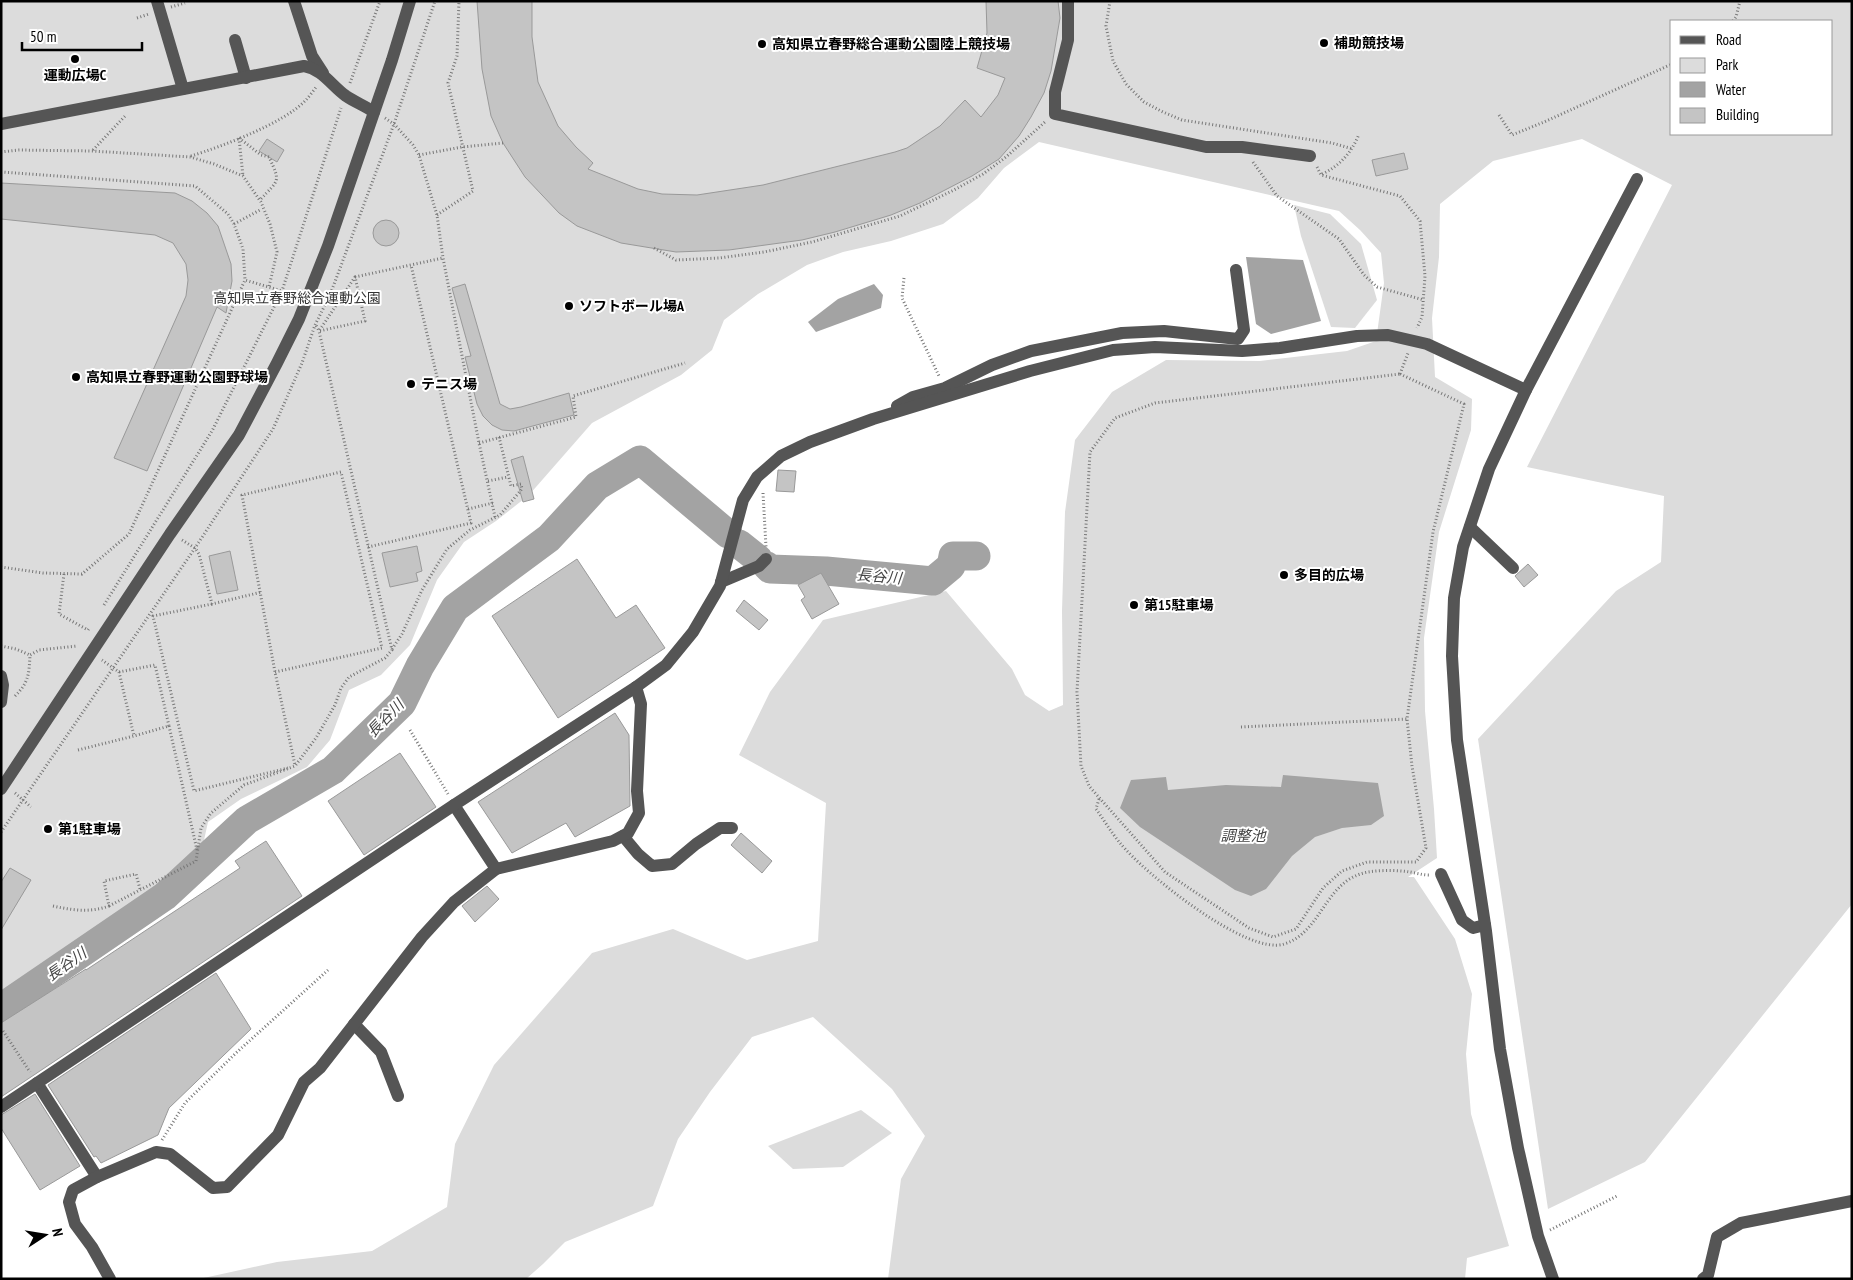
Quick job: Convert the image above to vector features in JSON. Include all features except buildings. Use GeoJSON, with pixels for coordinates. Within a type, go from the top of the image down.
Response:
{"type":"FeatureCollection","features":[{"type":"Feature","properties":{"kind":"street"},"geometry":{"type":"LineString","coordinates":[[157,1],[183,89]]}},
{"type":"Feature","properties":{"kind":"street"},"geometry":{"type":"LineString","coordinates":[[294,1],[313,60],[325,76],[345,95],[374,112]]}},
{"type":"Feature","properties":{"kind":"street"},"geometry":{"type":"LineString","coordinates":[[2,785],[170,534],[239,435],[299,319],[328,246],[410,1]]}},
{"type":"Feature","properties":{"kind":"street"},"geometry":{"type":"LineString","coordinates":[[1068,1],[1068,40],[1055,92],[1055,114],[1206,147],[1242,147],[1310,156]]}},
{"type":"Feature","properties":{"kind":"street"},"geometry":{"type":"LineString","coordinates":[[235,40],[246,78]]}},
{"type":"Feature","properties":{"kind":"street"},"geometry":{"type":"LineString","coordinates":[[1,124],[304,66],[325,76]]}},
{"type":"Feature","properties":{"kind":"street"},"geometry":{"type":"LineString","coordinates":[[1553,1279],[1538,1236],[1518,1148],[1502,1058],[1485,925],[1457,740],[1452,656],[1454,598],[1463,547],[1489,468],[1526,390],[1637,179]]}},
{"type":"Feature","properties":{"kind":"street"},"geometry":{"type":"LineString","coordinates":[[882,416],[913,397],[945,388],[992,365],[1031,351],[1122,333],[1164,331],[1238,339],[1244,330],[1236,270]]}},
{"type":"Feature","properties":{"kind":"street"},"geometry":{"type":"LineString","coordinates":[[1,1107],[454,805],[636,687],[666,665],[688,639],[721,582],[743,500],[757,477],[782,456],[803,446],[882,416],[1030,371],[1113,350],[1155,347],[1242,351],[1280,348],[1357,336],[1388,335],[1428,344],[1526,390]]}},
{"type":"Feature","properties":{"kind":"street"},"geometry":{"type":"LineString","coordinates":[[1470,527],[1513,568]]}},
{"type":"Feature","properties":{"kind":"street"},"geometry":{"type":"LineString","coordinates":[[721,582],[760,566],[766,559]]}},
{"type":"Feature","properties":{"kind":"street"},"geometry":{"type":"LineString","coordinates":[[1,676],[2,701]]}},
{"type":"Feature","properties":{"kind":"street"},"geometry":{"type":"LineString","coordinates":[[110,1279],[92,1247],[75,1224],[69,1202],[73,1190],[96,1177],[156,1152],[170,1154],[213,1188],[227,1187],[278,1135],[304,1082],[320,1068],[422,937],[454,902],[496,869],[614,841],[628,834],[639,813],[636,791],[641,704],[636,687]]}},
{"type":"Feature","properties":{"kind":"street"},"geometry":{"type":"LineString","coordinates":[[454,805],[496,869]]}},
{"type":"Feature","properties":{"kind":"street"},"geometry":{"type":"LineString","coordinates":[[623,836],[638,854],[652,866],[672,864],[696,844],[720,828],[732,828]]}},
{"type":"Feature","properties":{"kind":"street"},"geometry":{"type":"LineString","coordinates":[[1441,874],[1462,920],[1473,928],[1485,925]]}},
{"type":"Feature","properties":{"kind":"street"},"geometry":{"type":"LineString","coordinates":[[354,1024],[381,1052],[398,1096]]}},
{"type":"Feature","properties":{"kind":"street"},"geometry":{"type":"LineString","coordinates":[[37,1083],[96,1177]]}},
{"type":"Feature","properties":{"kind":"street"},"geometry":{"type":"LineString","coordinates":[[1702,1279],[1708,1275],[1717,1238],[1741,1223],[1852,1202]]}},
{"type":"Feature","properties":{"kind":"path"},"geometry":{"type":"LineString","coordinates":[[103,606],[212,431],[282,291],[345,95],[380,1]]}},
{"type":"Feature","properties":{"kind":"path"},"geometry":{"type":"LineString","coordinates":[[437,215],[473,191],[448,83],[457,56],[459,1]]}},
{"type":"Feature","properties":{"kind":"path"},"geometry":{"type":"LineString","coordinates":[[1110,1],[1106,26],[1113,61],[1126,84],[1144,102],[1182,120],[1332,143],[1353,149]]}},
{"type":"Feature","properties":{"kind":"path"},"geometry":{"type":"LineString","coordinates":[[1733,20],[1736,17],[1740,1]]}},
{"type":"Feature","properties":{"kind":"path"},"geometry":{"type":"LineString","coordinates":[[1499,115],[1512,135],[1670,65]]}},
{"type":"Feature","properties":{"kind":"path"},"geometry":{"type":"LineString","coordinates":[[190,157],[240,138],[276,121],[304,102],[325,76]]}},
{"type":"Feature","properties":{"kind":"path"},"geometry":{"type":"LineString","coordinates":[[92,151],[144,96]]}},
{"type":"Feature","properties":{"kind":"path"},"geometry":{"type":"LineString","coordinates":[[374,112],[394,124],[413,145],[419,155],[437,215],[443,258],[495,517]]}},
{"type":"Feature","properties":{"kind":"path"},"geometry":{"type":"LineString","coordinates":[[654,248],[676,260],[719,258],[764,252],[812,242],[900,216],[983,174],[1006,157],[1055,114]]}},
{"type":"Feature","properties":{"kind":"path"},"geometry":{"type":"LineString","coordinates":[[1321,175],[1333,169],[1353,149],[1360,134]]}},
{"type":"Feature","properties":{"kind":"path"},"geometry":{"type":"LineString","coordinates":[[240,138],[243,176],[260,200],[270,224],[277,252],[269,287]]}},
{"type":"Feature","properties":{"kind":"path"},"geometry":{"type":"LineString","coordinates":[[240,138],[261,155],[270,157],[278,175],[276,182],[260,200]]}},
{"type":"Feature","properties":{"kind":"path"},"geometry":{"type":"LineString","coordinates":[[419,155],[462,147],[503,143]]}},
{"type":"Feature","properties":{"kind":"path"},"geometry":{"type":"LineString","coordinates":[[1242,147],[1277,196],[1338,240],[1364,275],[1377,287],[1424,300]]}},
{"type":"Feature","properties":{"kind":"path"},"geometry":{"type":"LineString","coordinates":[[1,152],[19,150],[92,151],[190,157],[214,164],[243,176]]}},
{"type":"Feature","properties":{"kind":"path"},"geometry":{"type":"LineString","coordinates":[[1310,156],[1321,175],[1400,196],[1420,221],[1426,276],[1422,316]]}},
{"type":"Feature","properties":{"kind":"path"},"geometry":{"type":"LineString","coordinates":[[1,172],[195,186],[228,214],[234,224],[243,249],[245,280],[130,534],[82,574],[42,573],[1,567]]}},
{"type":"Feature","properties":{"kind":"path"},"geometry":{"type":"LineString","coordinates":[[234,224],[260,210]]}},
{"type":"Feature","properties":{"kind":"path"},"geometry":{"type":"LineString","coordinates":[[319,331],[354,277],[443,258]]}},
{"type":"Feature","properties":{"kind":"path"},"geometry":{"type":"LineString","coordinates":[[368,548],[471,523],[411,264]]}},
{"type":"Feature","properties":{"kind":"path"},"geometry":{"type":"LineString","coordinates":[[319,331],[365,321],[354,277]]}},
{"type":"Feature","properties":{"kind":"path"},"geometry":{"type":"LineString","coordinates":[[904,278],[902,298],[907,313],[945,388]]}},
{"type":"Feature","properties":{"kind":"path"},"geometry":{"type":"LineString","coordinates":[[245,280],[282,291]]}},
{"type":"Feature","properties":{"kind":"path"},"geometry":{"type":"LineString","coordinates":[[299,319],[315,325],[319,331],[392,650]]}},
{"type":"Feature","properties":{"kind":"path"},"geometry":{"type":"LineString","coordinates":[[479,443],[576,417],[573,396],[685,363]]}},
{"type":"Feature","properties":{"kind":"path"},"geometry":{"type":"LineString","coordinates":[[1400,374],[1464,404],[1433,532],[1407,719],[1412,766],[1426,848],[1416,862],[1367,862],[1342,871],[1323,888],[1296,929],[1273,937],[1249,928],[1165,872],[1089,786],[1081,766],[1077,692],[1090,452],[1115,418],[1155,403],[1400,374]]}},
{"type":"Feature","properties":{"kind":"path"},"geometry":{"type":"LineString","coordinates":[[52,906],[77,910],[96,910],[109,906],[196,861],[201,828],[211,813],[244,785],[295,766],[316,738],[335,705],[341,688],[349,677],[385,658],[392,650],[402,634],[422,590],[447,549],[470,530],[500,514],[522,489],[521,484],[511,486],[499,438]]}},
{"type":"Feature","properties":{"kind":"path"},"geometry":{"type":"LineString","coordinates":[[275,672],[382,648],[341,472],[242,495],[262,592],[275,672],[295,766]]}},
{"type":"Feature","properties":{"kind":"path"},"geometry":{"type":"LineString","coordinates":[[762,472],[766,559]]}},
{"type":"Feature","properties":{"kind":"path"},"geometry":{"type":"LineString","coordinates":[[488,481],[508,477]]}},
{"type":"Feature","properties":{"kind":"path"},"geometry":{"type":"LineString","coordinates":[[468,509],[493,503]]}},
{"type":"Feature","properties":{"kind":"path"},"geometry":{"type":"LineString","coordinates":[[170,534],[195,548],[199,554],[212,604]]}},
{"type":"Feature","properties":{"kind":"path"},"geometry":{"type":"LineString","coordinates":[[64,574],[59,614],[88,630],[93,622]]}},
{"type":"Feature","properties":{"kind":"path"},"geometry":{"type":"LineString","coordinates":[[262,592],[153,616],[194,791],[295,766]]}},
{"type":"Feature","properties":{"kind":"path"},"geometry":{"type":"LineString","coordinates":[[1,646],[16,649],[30,655]]}},
{"type":"Feature","properties":{"kind":"path"},"geometry":{"type":"LineString","coordinates":[[30,655],[39,650],[77,646]]}},
{"type":"Feature","properties":{"kind":"path"},"geometry":{"type":"LineString","coordinates":[[92,653],[120,672],[134,736]]}},
{"type":"Feature","properties":{"kind":"path"},"geometry":{"type":"LineString","coordinates":[[2,701],[14,698],[24,687],[29,675],[30,655]]}},
{"type":"Feature","properties":{"kind":"path"},"geometry":{"type":"LineString","coordinates":[[120,672],[155,665],[198,853]]}},
{"type":"Feature","properties":{"kind":"path"},"geometry":{"type":"LineString","coordinates":[[1241,727],[1407,719]]}},
{"type":"Feature","properties":{"kind":"path"},"geometry":{"type":"LineString","coordinates":[[78,750],[169,726]]}},
{"type":"Feature","properties":{"kind":"path"},"geometry":{"type":"LineString","coordinates":[[410,730],[454,805]]}},
{"type":"Feature","properties":{"kind":"path"},"geometry":{"type":"LineString","coordinates":[[23,799],[32,807]]}},
{"type":"Feature","properties":{"kind":"path"},"geometry":{"type":"LineString","coordinates":[[1100,799],[1096,809],[1121,844],[1156,879],[1193,906],[1234,932],[1257,943],[1271,947],[1284,945],[1301,937],[1340,885],[1354,877],[1366,872],[1384,871],[1426,875],[1441,874]]}},
{"type":"Feature","properties":{"kind":"path"},"geometry":{"type":"LineString","coordinates":[[109,906],[104,881],[136,874],[140,889]]}},
{"type":"Feature","properties":{"kind":"path"},"geometry":{"type":"LineString","coordinates":[[156,1152],[185,1103],[236,1053],[328,970]]}},
{"type":"Feature","properties":{"kind":"path"},"geometry":{"type":"LineString","coordinates":[[3,1031],[37,1083]]}},
{"type":"Feature","properties":{"kind":"path"},"geometry":{"type":"LineString","coordinates":[[1538,1236],[1617,1196]]}},
{"type":"Feature","properties":{"kind":"green space","name":"高知県立春野総合運動公園"},"geometry":{"type":"Polygon","coordinates":[[[1,1],[1852,1],[1852,904],[1645,1162],[1548,1209],[1478,739],[1616,591],[1661,562],[1664,496],[1527,467],[1672,185],[1582,139],[1493,161],[1440,204],[1439,257],[1432,318],[1435,377],[1472,399],[1471,430],[1439,532],[1424,638],[1425,711],[1437,858],[1408,877],[1414,877],[1455,939],[1472,994],[1466,1054],[1471,1114],[1509,1246],[1467,1258],[1465,1279],[888,1279],[901,1179],[925,1136],[892,1089],[813,1017],[752,1037],[710,1092],[678,1139],[653,1206],[565,1242],[526,1279],[199,1279],[277,1262],[372,1251],[447,1207],[455,1144],[494,1065],[592,953],[673,929],[747,960],[818,941],[826,803],[739,755],[770,692],[823,620],[946,591],[1012,669],[1025,695],[1049,711],[1063,705],[1062,611],[1065,512],[1075,440],[1112,392],[1166,360],[1260,361],[1347,351],[1376,341],[1384,283],[1381,253],[1339,211],[1039,142],[1004,168],[978,198],[943,224],[891,241],[843,252],[807,265],[758,294],[724,320],[712,350],[681,375],[592,423],[529,495],[496,521],[464,542],[437,580],[410,645],[381,675],[349,690],[330,740],[307,767],[241,799],[208,822],[199,863],[1,998],[1,1]]]}},
{"type":"Feature","properties":{"kind":"green space"},"geometry":{"type":"Polygon","coordinates":[[[1294,205],[1330,214],[1361,244],[1377,300],[1355,328],[1331,327],[1301,236],[1294,205]]]}},
{"type":"Feature","properties":{"kind":"green space"},"geometry":{"type":"Polygon","coordinates":[[[861,1110],[892,1133],[843,1167],[793,1169],[768,1146],[861,1110]]]}},
{"type":"Feature","properties":{"kind":"water"},"geometry":{"type":"Polygon","coordinates":[[[1246,257],[1303,260],[1321,321],[1271,334],[1256,324],[1246,257]]]}},
{"type":"Feature","properties":{"kind":"water"},"geometry":{"type":"Polygon","coordinates":[[[874,284],[883,295],[881,308],[816,332],[808,322],[838,299],[874,284]]]}},
{"type":"Feature","properties":{"kind":"water","name":"調整池"},"geometry":{"type":"Polygon","coordinates":[[[1283,775],[1378,783],[1384,816],[1371,825],[1342,828],[1315,837],[1292,856],[1266,889],[1251,896],[1235,890],[1140,827],[1120,808],[1131,780],[1166,777],[1168,790],[1226,785],[1281,787],[1283,775]]]}},
{"type":"Feature","properties":{"kind":"waterway","name":"長谷川"},"geometry":{"type":"LineString","coordinates":[[1,1008],[165,896],[247,820],[333,770],[402,703],[420,666],[455,608],[549,538],[597,486],[640,460],[728,534]]}},
{"type":"Feature","properties":{"kind":"waterway","name":"長谷川"},"geometry":{"type":"LineString","coordinates":[[739,544],[758,559]]}},
{"type":"Feature","properties":{"kind":"waterway","name":"長谷川"},"geometry":{"type":"LineString","coordinates":[[767,566],[770,569],[826,571],[933,581],[951,566],[953,556],[976,556]]}},
{"type":"Feature","properties":{"kind":"place","name":"補助競技場"},"geometry":{"type":"Point","coordinates":[1324,43]}},
{"type":"Feature","properties":{"kind":"place","name":"高知県立春野総合運動公園陸上競技場"},"geometry":{"type":"Point","coordinates":[762,44]}},
{"type":"Feature","properties":{"kind":"place","name":"運動広場C"},"geometry":{"type":"Point","coordinates":[75,59]}},
{"type":"Feature","properties":{"kind":"place","name":"ソフトボール場A"},"geometry":{"type":"Point","coordinates":[569,306]}},
{"type":"Feature","properties":{"kind":"place","name":"高知県立春野運動公園野球場"},"geometry":{"type":"Point","coordinates":[76,377]}},
{"type":"Feature","properties":{"kind":"place","name":"テニス場"},"geometry":{"type":"Point","coordinates":[411,384]}},
{"type":"Feature","properties":{"kind":"place","name":"多目的広場"},"geometry":{"type":"Point","coordinates":[1284,575]}},
{"type":"Feature","properties":{"kind":"place","name":"第15駐車場"},"geometry":{"type":"Point","coordinates":[1134,605]}},
{"type":"Feature","properties":{"kind":"place","name":"第1駐車場"},"geometry":{"type":"Point","coordinates":[48,829]}}]}
